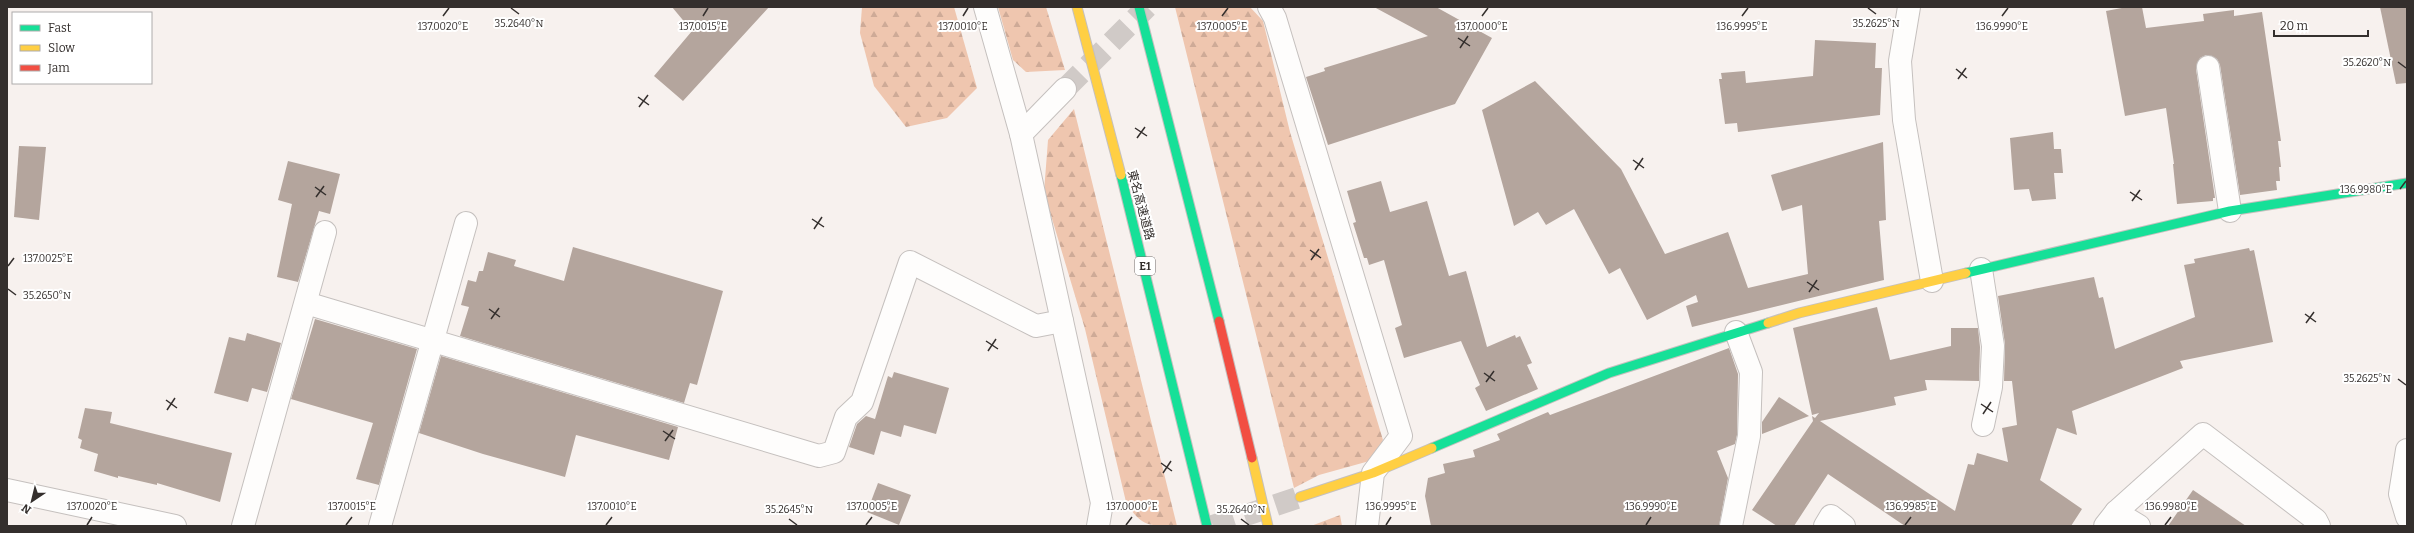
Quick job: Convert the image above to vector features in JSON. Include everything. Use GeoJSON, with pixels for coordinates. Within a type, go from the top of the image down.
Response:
{"type":"FeatureCollection","features":[{"type":"Feature","properties":{"kind":"main road","name":"東名高速道路"},"geometry":{"type":"LineString","coordinates":[[1077,7],[1139,242],[1207,526]]}},
{"type":"Feature","properties":{"kind":"main road"},"geometry":{"type":"LineString","coordinates":[[1139,7],[1198,232],[1268,526]]}},
{"type":"Feature","properties":{"kind":"main road"},"geometry":{"type":"LineString","coordinates":[[1300,498],[1373,473],[1609,373],[1799,313],[2230,211],[2407,183]]}},
{"type":"Feature","properties":{"kind":"street"},"geometry":{"type":"LineString","coordinates":[[985,7],[1021,134],[1102,503],[1098,526]]}},
{"type":"Feature","properties":{"kind":"street"},"geometry":{"type":"LineString","coordinates":[[1269,7],[1275,18],[1402,436],[1373,473],[1367,526]]}},
{"type":"Feature","properties":{"kind":"street"},"geometry":{"type":"LineString","coordinates":[[1909,7],[1900,61],[1904,120],[1932,281]]}},
{"type":"Feature","properties":{"kind":"street"},"geometry":{"type":"LineString","coordinates":[[2208,67],[2230,211]]}},
{"type":"Feature","properties":{"kind":"street"},"geometry":{"type":"LineString","coordinates":[[1021,134],[1065,89]]}},
{"type":"Feature","properties":{"kind":"street"},"geometry":{"type":"LineString","coordinates":[[380,526],[466,223]]}},
{"type":"Feature","properties":{"kind":"street"},"geometry":{"type":"LineString","coordinates":[[243,526],[325,232]]}},
{"type":"Feature","properties":{"kind":"street"},"geometry":{"type":"LineString","coordinates":[[306,303],[819,456],[834,452],[846,417],[862,402],[910,262],[1036,326],[1062,321]]}},
{"type":"Feature","properties":{"kind":"street"},"geometry":{"type":"LineString","coordinates":[[1981,269],[1993,346],[1991,387],[1983,425]]}},
{"type":"Feature","properties":{"kind":"street"},"geometry":{"type":"LineString","coordinates":[[1731,526],[1749,436],[1751,372],[1736,332]]}},
{"type":"Feature","properties":{"kind":"street"},"geometry":{"type":"LineString","coordinates":[[2111,519],[2203,434],[2316,520],[2319,526]]}},
{"type":"Feature","properties":{"kind":"street"},"geometry":{"type":"LineString","coordinates":[[2407,450],[2400,494],[2407,517]]}},
{"type":"Feature","properties":{"kind":"street"},"geometry":{"type":"LineString","coordinates":[[7,490],[175,526]]}},
{"type":"Feature","properties":{"kind":"street"},"geometry":{"type":"LineString","coordinates":[[1825,526],[1831,516],[1844,526]]}},
{"type":"Feature","properties":{"kind":"street"},"geometry":{"type":"LineString","coordinates":[[2111,519],[2139,526]]}},
{"type":"Feature","properties":{"kind":"green space"},"geometry":{"type":"Polygon","coordinates":[[[862,7],[954,7],[977,88],[947,118],[906,127],[874,86],[860,33],[862,7]]]}},
{"type":"Feature","properties":{"kind":"green space"},"geometry":{"type":"Polygon","coordinates":[[[998,7],[1046,7],[1065,70],[1026,72],[1013,60],[998,7]]]}},
{"type":"Feature","properties":{"kind":"green space"},"geometry":{"type":"Polygon","coordinates":[[[1175,7],[1250,7],[1263,21],[1290,132],[1383,440],[1373,460],[1319,475],[1294,488],[1175,7]]]}},
{"type":"Feature","properties":{"kind":"green space"},"geometry":{"type":"Polygon","coordinates":[[[1074,109],[1177,526],[1159,526],[1141,521],[1126,502],[1085,329],[1044,192],[1048,140],[1074,109]]]}},
{"type":"Feature","properties":{"kind":"green space"},"geometry":{"type":"Polygon","coordinates":[[[1340,515],[1342,526],[1311,526],[1340,515]]]}},
{"type":"Feature","properties":{"kind":"building"},"geometry":{"type":"Polygon","coordinates":[[[672,7],[769,7],[683,101],[654,76],[692,31],[672,7]]]}},
{"type":"Feature","properties":{"kind":"building"},"geometry":{"type":"Polygon","coordinates":[[[1374,7],[1436,7],[1492,38],[1455,104],[1328,145],[1306,77],[1325,71],[1324,68],[1428,36],[1374,7]]]}},
{"type":"Feature","properties":{"kind":"building"},"geometry":{"type":"Polygon","coordinates":[[[2127,7],[2142,7],[2146,28],[2204,21],[2203,14],[2234,10],[2234,16],[2262,12],[2281,141],[2278,141],[2281,167],[2279,167],[2280,181],[2276,181],[2277,190],[2240,195],[2220,65],[2217,59],[2206,55],[2200,58],[2196,69],[2215,198],[2213,198],[2213,201],[2177,204],[2174,164],[2166,108],[2125,116],[2106,11],[2127,7]]]}},
{"type":"Feature","properties":{"kind":"building"},"geometry":{"type":"Polygon","coordinates":[[[2380,7],[2407,7],[2407,83],[2396,84],[2380,7]]]}},
{"type":"Feature","properties":{"kind":"building"},"geometry":{"type":"Polygon","coordinates":[[[1815,40],[1876,43],[1875,68],[1882,68],[1880,115],[1738,132],[1737,123],[1725,124],[1719,79],[1722,79],[1721,73],[1745,71],[1746,83],[1813,76],[1815,40]]]}},
{"type":"Feature","properties":{"kind":"building"},"geometry":{"type":"Polygon","coordinates":[[[1535,81],[1621,169],[1665,254],[1728,232],[1748,288],[1808,274],[1802,205],[1782,211],[1771,175],[1883,142],[1886,220],[1879,221],[1884,280],[1692,327],[1686,306],[1698,302],[1696,295],[1647,320],[1620,268],[1609,274],[1574,209],[1546,225],[1538,212],[1514,226],[1482,110],[1535,81]]]}},
{"type":"Feature","properties":{"kind":"building"},"geometry":{"type":"Polygon","coordinates":[[[2053,132],[2054,149],[2061,149],[2063,173],[2054,173],[2056,199],[2032,201],[2029,189],[2014,190],[2010,138],[2053,132]]]}},
{"type":"Feature","properties":{"kind":"building"},"geometry":{"type":"Polygon","coordinates":[[[19,146],[46,147],[39,220],[14,217],[19,146]]]}},
{"type":"Feature","properties":{"kind":"building"},"geometry":{"type":"Polygon","coordinates":[[[288,161],[340,174],[330,214],[319,211],[298,282],[277,277],[292,204],[278,200],[288,161]]]}},
{"type":"Feature","properties":{"kind":"building"},"geometry":{"type":"Polygon","coordinates":[[[1381,181],[1390,212],[1427,201],[1449,276],[1466,271],[1487,347],[1515,335],[1516,338],[1520,336],[1532,363],[1527,365],[1538,389],[1486,411],[1475,388],[1480,385],[1461,341],[1404,358],[1395,328],[1402,325],[1384,260],[1369,265],[1367,258],[1364,258],[1353,223],[1356,222],[1347,191],[1381,181]]]}},
{"type":"Feature","properties":{"kind":"building"},"geometry":{"type":"Polygon","coordinates":[[[573,247],[723,291],[697,385],[690,383],[684,403],[460,336],[469,307],[461,305],[468,280],[476,282],[479,271],[483,271],[488,252],[516,260],[514,266],[564,281],[573,247]]]}},
{"type":"Feature","properties":{"kind":"building"},"geometry":{"type":"Polygon","coordinates":[[[2249,248],[2250,251],[2254,250],[2273,342],[2180,361],[2183,368],[2072,411],[2077,435],[2057,428],[2040,480],[2082,509],[2071,526],[1905,526],[1828,474],[1794,526],[1777,526],[1752,510],[1813,421],[1812,416],[1815,418],[1819,413],[1812,415],[1793,328],[1877,307],[1890,360],[1951,346],[1951,328],[1978,328],[1980,347],[1979,381],[1925,380],[1927,390],[1894,397],[1896,405],[1820,421],[1955,511],[1968,464],[1974,465],[1977,453],[2008,462],[2002,428],[2017,425],[2012,381],[2004,381],[2005,344],[1998,296],[2094,277],[2099,298],[2103,297],[2115,349],[2195,317],[2184,265],[2195,263],[2194,259],[2249,248]]]}},
{"type":"Feature","properties":{"kind":"building"},"geometry":{"type":"Polygon","coordinates":[[[315,319],[417,349],[379,485],[356,479],[373,423],[291,399],[315,319]]]}},
{"type":"Feature","properties":{"kind":"building"},"geometry":{"type":"Polygon","coordinates":[[[247,333],[281,343],[267,392],[252,388],[248,402],[214,393],[229,337],[245,341],[247,333]]]}},
{"type":"Feature","properties":{"kind":"building"},"geometry":{"type":"Polygon","coordinates":[[[1729,348],[1738,374],[1737,435],[1735,444],[1717,451],[1728,478],[1719,526],[1431,526],[1425,496],[1428,478],[1445,473],[1443,464],[1475,457],[1473,450],[1500,440],[1497,434],[1548,412],[1550,415],[1729,348]]]}},
{"type":"Feature","properties":{"kind":"building"},"geometry":{"type":"Polygon","coordinates":[[[441,356],[678,427],[669,460],[576,435],[565,477],[483,454],[419,433],[441,356]]]}},
{"type":"Feature","properties":{"kind":"building"},"geometry":{"type":"Polygon","coordinates":[[[894,372],[949,388],[936,434],[904,425],[901,437],[881,431],[874,455],[849,447],[857,424],[866,416],[875,419],[888,376],[892,378],[894,372]]]}},
{"type":"Feature","properties":{"kind":"building"},"geometry":{"type":"Polygon","coordinates":[[[1779,397],[1809,416],[1762,434],[1762,422],[1779,397]]]}},
{"type":"Feature","properties":{"kind":"building"},"geometry":{"type":"Polygon","coordinates":[[[85,408],[112,412],[110,423],[232,453],[220,502],[157,483],[157,485],[118,476],[118,478],[94,471],[98,454],[80,448],[82,440],[78,438],[85,408]]]}},
{"type":"Feature","properties":{"kind":"building"},"geometry":{"type":"Polygon","coordinates":[[[878,483],[911,495],[899,525],[867,512],[878,483]]]}},
{"type":"Feature","properties":{"kind":"building"},"geometry":{"type":"Polygon","coordinates":[[[2193,490],[2246,526],[2168,526],[2193,490]]]}},
{"type":"Feature","properties":{"kind":"tunnel"},"geometry":{"type":"LineString","coordinates":[[1065,89],[1147,7]]}},
{"type":"Feature","properties":{"kind":"tunnel"},"geometry":{"type":"LineString","coordinates":[[1213,526],[1300,497]]}},
{"type":"Feature","properties":{"kind":"traffic: fast"},"geometry":{"type":"LineString","coordinates":[[1139,7],[1219,321]]}},
{"type":"Feature","properties":{"kind":"traffic: fast"},"geometry":{"type":"LineString","coordinates":[[1121,175],[1207,526]]}},
{"type":"Feature","properties":{"kind":"traffic: fast"},"geometry":{"type":"LineString","coordinates":[[1966,273],[2230,211],[2407,183]]}},
{"type":"Feature","properties":{"kind":"traffic: fast"},"geometry":{"type":"LineString","coordinates":[[1432,448],[1609,373],[1768,323]]}},
{"type":"Feature","properties":{"kind":"traffic: slow"},"geometry":{"type":"LineString","coordinates":[[1077,7],[1121,175]]}},
{"type":"Feature","properties":{"kind":"traffic: slow"},"geometry":{"type":"LineString","coordinates":[[1768,323],[1799,313],[1966,273]]}},
{"type":"Feature","properties":{"kind":"traffic: slow"},"geometry":{"type":"LineString","coordinates":[[1300,497],[1373,473],[1432,448]]}},
{"type":"Feature","properties":{"kind":"traffic: slow"},"geometry":{"type":"LineString","coordinates":[[1252,458],[1268,526]]}},
{"type":"Feature","properties":{"kind":"traffic: jam"},"geometry":{"type":"LineString","coordinates":[[1219,321],[1252,458]]}}]}
